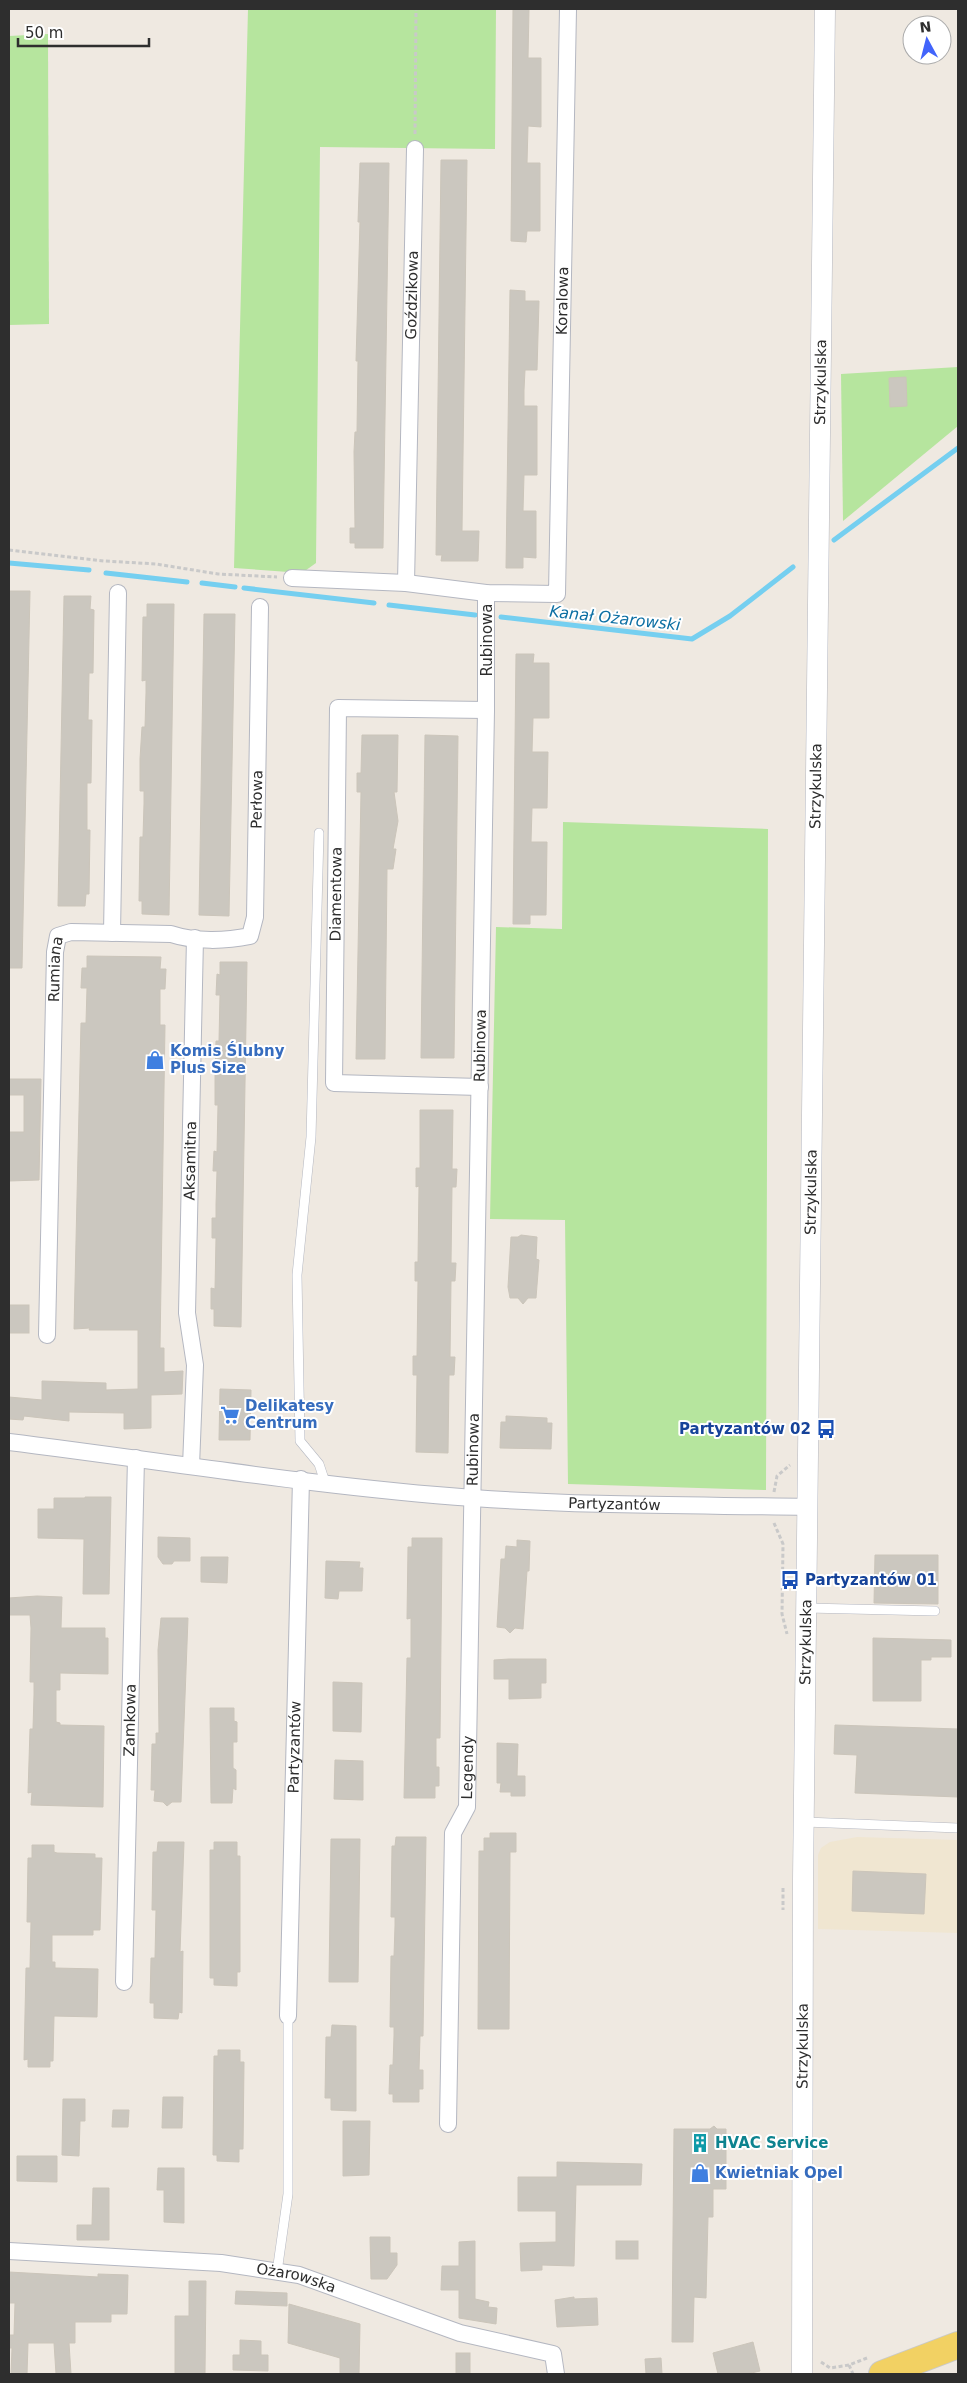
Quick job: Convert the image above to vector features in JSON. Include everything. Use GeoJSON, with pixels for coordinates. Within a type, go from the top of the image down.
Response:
{"type":"FeatureCollection","features":[{"type":"Feature","properties":{"kind":"main road"},"geometry":{"type":"LineString","coordinates":[[882,2374],[958,2345]]}},
{"type":"Feature","properties":{"kind":"street","name":"Koralowa"},"geometry":{"type":"LineString","coordinates":[[486,593],[557,594],[568,9]]}},
{"type":"Feature","properties":{"kind":"street","name":"Strzykulska"},"geometry":{"type":"LineString","coordinates":[[802,2374],[807,1608],[825,9]]}},
{"type":"Feature","properties":{"kind":"street","name":"Goździkowa"},"geometry":{"type":"LineString","coordinates":[[406,583],[414,149]]}},
{"type":"Feature","properties":{"kind":"street"},"geometry":{"type":"LineString","coordinates":[[292,578],[406,583],[486,593]]}},
{"type":"Feature","properties":{"kind":"street"},"geometry":{"type":"LineString","coordinates":[[118,593],[112,933],[171,934],[183,938],[195,938]]}},
{"type":"Feature","properties":{"kind":"street","name":"Rubinowa"},"geometry":{"type":"LineString","coordinates":[[472,1498],[486,710],[486,593]]}},
{"type":"Feature","properties":{"kind":"street","name":"Perłowa"},"geometry":{"type":"LineString","coordinates":[[195,938],[233,940],[250,936],[255,918],[260,607]]}},
{"type":"Feature","properties":{"kind":"street","name":"Diamentowa"},"geometry":{"type":"LineString","coordinates":[[480,1087],[334,1083],[338,708],[486,710]]}},
{"type":"Feature","properties":{"kind":"street","name":"Rumiana"},"geometry":{"type":"LineString","coordinates":[[47,1336],[55,952],[58,936],[71,932],[112,933]]}},
{"type":"Feature","properties":{"kind":"street","name":"Aksamitna"},"geometry":{"type":"LineString","coordinates":[[191,1466],[195,1365],[187,1313],[195,938]]}},
{"type":"Feature","properties":{"kind":"street","name":"Partyzantów"},"geometry":{"type":"LineString","coordinates":[[9,1442],[191,1466],[472,1498],[566,1504],[808,1507]]}},
{"type":"Feature","properties":{"kind":"street","name":"Zamkowa"},"geometry":{"type":"LineString","coordinates":[[124,1982],[136,1458]]}},
{"type":"Feature","properties":{"kind":"street","name":"Partyzantów"},"geometry":{"type":"LineString","coordinates":[[288,2016],[301,1479]]}},
{"type":"Feature","properties":{"kind":"street","name":"Legendy"},"geometry":{"type":"LineString","coordinates":[[448,2124],[453,1833],[467,1808],[472,1498]]}},
{"type":"Feature","properties":{"kind":"street","name":"Ożarowska"},"geometry":{"type":"LineString","coordinates":[[9,2251],[221,2263],[299,2275],[460,2333],[553,2354],[556,2374]]}},
{"type":"Feature","properties":{"kind":"lane"},"geometry":{"type":"LineString","coordinates":[[319,833],[310,1138],[297,1275],[300,1441],[318,1464],[325,1482]]}},
{"type":"Feature","properties":{"kind":"lane"},"geometry":{"type":"LineString","coordinates":[[807,1608],[935,1611]]}},
{"type":"Feature","properties":{"kind":"lane"},"geometry":{"type":"LineString","coordinates":[[805,1822],[958,1828]]}},
{"type":"Feature","properties":{"kind":"lane"},"geometry":{"type":"LineString","coordinates":[[277,2272],[288,2194],[288,2016]]}},
{"type":"Feature","properties":{"kind":"path"},"geometry":{"type":"LineString","coordinates":[[414,149],[416,9]]}},
{"type":"Feature","properties":{"kind":"path"},"geometry":{"type":"LineString","coordinates":[[9,550],[104,562],[156,564],[218,574],[292,578]]}},
{"type":"Feature","properties":{"kind":"path"},"geometry":{"type":"LineString","coordinates":[[774,1498],[774,1482],[777,1476],[796,1460]]}},
{"type":"Feature","properties":{"kind":"path"},"geometry":{"type":"LineString","coordinates":[[774,1517],[774,1527],[784,1544],[782,1614],[789,1638]]}},
{"type":"Feature","properties":{"kind":"path"},"geometry":{"type":"LineString","coordinates":[[849,2366],[853,2374]]}},
{"type":"Feature","properties":{"kind":"shaded area"},"geometry":{"type":"Polygon","coordinates":[[[857,1837],[958,1840],[958,1933],[818,1929],[818,1855],[821,1848],[830,1842],[857,1837]]]}},
{"type":"Feature","properties":{"kind":"green space"},"geometry":{"type":"Polygon","coordinates":[[[248,9],[496,9],[495,149],[320,147],[316,563],[302,573],[234,568],[248,9]]]}},
{"type":"Feature","properties":{"kind":"green space"},"geometry":{"type":"Polygon","coordinates":[[[48,34],[49,324],[9,325],[9,36],[48,34]]]}},
{"type":"Feature","properties":{"kind":"green space"},"geometry":{"type":"Polygon","coordinates":[[[958,367],[958,426],[843,521],[841,374],[958,367]]]}},
{"type":"Feature","properties":{"kind":"green space"},"geometry":{"type":"Polygon","coordinates":[[[563,822],[768,829],[766,1490],[568,1484],[565,1220],[490,1219],[496,927],[562,929],[563,822]]]}},
{"type":"Feature","properties":{"kind":"building"},"geometry":{"type":"Polygon","coordinates":[[[513,9],[529,9],[528,58],[541,58],[541,127],[528,126],[527,163],[540,163],[540,231],[527,231],[526,242],[511,241],[513,9]]]}},
{"type":"Feature","properties":{"kind":"building"},"geometry":{"type":"Polygon","coordinates":[[[441,160],[467,160],[462,531],[479,531],[478,561],[441,561],[442,555],[436,555],[441,160]]]}},
{"type":"Feature","properties":{"kind":"building"},"geometry":{"type":"Polygon","coordinates":[[[360,163],[389,163],[383,548],[355,548],[355,543],[350,543],[350,528],[355,528],[354,452],[355,432],[357,432],[358,361],[356,361],[360,163]]]}},
{"type":"Feature","properties":{"kind":"building"},"geometry":{"type":"Polygon","coordinates":[[[510,290],[525,291],[525,301],[539,301],[537,370],[525,370],[524,390],[524,406],[537,406],[537,475],[524,475],[523,511],[536,511],[536,558],[523,557],[523,568],[506,568],[510,290]]]}},
{"type":"Feature","properties":{"kind":"building"},"geometry":{"type":"Polygon","coordinates":[[[906,377],[907,406],[890,407],[889,378],[906,377]]]}},
{"type":"Feature","properties":{"kind":"building"},"geometry":{"type":"Polygon","coordinates":[[[9,591],[30,591],[22,968],[9,968],[9,591]]]}},
{"type":"Feature","properties":{"kind":"building"},"geometry":{"type":"Polygon","coordinates":[[[64,596],[91,596],[90,609],[94,610],[93,673],[89,673],[88,720],[92,720],[91,783],[87,783],[87,830],[90,830],[89,894],[86,894],[85,906],[58,906],[64,596]]]}},
{"type":"Feature","properties":{"kind":"building"},"geometry":{"type":"Polygon","coordinates":[[[147,604],[174,604],[169,915],[142,914],[142,901],[139,901],[140,837],[143,837],[144,804],[144,791],[140,791],[140,759],[142,727],[145,727],[146,693],[146,680],[142,681],[143,617],[147,617],[147,604]]]}},
{"type":"Feature","properties":{"kind":"building"},"geometry":{"type":"Polygon","coordinates":[[[204,614],[235,614],[229,916],[199,915],[204,614]]]}},
{"type":"Feature","properties":{"kind":"building"},"geometry":{"type":"Polygon","coordinates":[[[516,654],[534,654],[533,663],[549,663],[549,718],[533,718],[532,752],[548,752],[547,808],[532,808],[531,842],[547,842],[546,915],[530,915],[530,924],[513,924],[516,654]]]}},
{"type":"Feature","properties":{"kind":"building"},"geometry":{"type":"Polygon","coordinates":[[[362,735],[398,735],[397,792],[394,792],[398,821],[393,849],[396,849],[393,869],[387,869],[385,1059],[356,1059],[361,792],[357,792],[357,773],[361,773],[362,735]]]}},
{"type":"Feature","properties":{"kind":"building"},"geometry":{"type":"Polygon","coordinates":[[[425,735],[458,736],[454,1058],[421,1058],[425,735]]]}},
{"type":"Feature","properties":{"kind":"building"},"geometry":{"type":"Polygon","coordinates":[[[87,956],[161,957],[160,969],[166,969],[165,989],[160,989],[160,1025],[165,1025],[160,1348],[164,1348],[164,1372],[183,1371],[182,1394],[151,1395],[151,1428],[124,1429],[124,1413],[69,1412],[69,1421],[24,1416],[23,1420],[9,1419],[9,1397],[42,1400],[42,1381],[106,1383],[106,1390],[138,1389],[138,1330],[74,1329],[81,1023],[86,1023],[87,988],[81,988],[82,968],[87,968],[87,956]]]}},
{"type":"Feature","properties":{"kind":"building"},"geometry":{"type":"Polygon","coordinates":[[[220,962],[247,962],[241,1327],[214,1326],[214,1309],[211,1309],[211,1288],[215,1289],[216,1238],[212,1238],[212,1218],[216,1218],[217,1171],[213,1171],[214,1151],[217,1152],[218,1105],[215,1105],[215,1074],[216,1041],[219,1041],[220,995],[216,995],[217,974],[220,975],[220,962]]]}},
{"type":"Feature","properties":{"kind":"building"},"geometry":{"type":"Polygon","coordinates":[[[9,1079],[41,1079],[39,1180],[9,1181],[9,1132],[24,1132],[24,1095],[9,1095],[9,1079]]]}},
{"type":"Feature","properties":{"kind":"building"},"geometry":{"type":"Polygon","coordinates":[[[420,1110],[453,1110],[452,1169],[457,1169],[456,1187],[452,1187],[451,1263],[456,1263],[455,1281],[451,1281],[450,1357],[455,1357],[454,1375],[449,1375],[448,1453],[416,1452],[417,1375],[413,1375],[413,1356],[417,1356],[418,1281],[415,1281],[415,1262],[418,1262],[419,1186],[416,1187],[416,1168],[420,1168],[420,1110]]]}},
{"type":"Feature","properties":{"kind":"building"},"geometry":{"type":"Polygon","coordinates":[[[521,1235],[537,1237],[536,1259],[539,1260],[536,1298],[528,1298],[523,1304],[518,1298],[510,1298],[508,1287],[511,1237],[521,1235]]]}},
{"type":"Feature","properties":{"kind":"building"},"geometry":{"type":"Polygon","coordinates":[[[9,1305],[29,1305],[29,1333],[9,1333],[9,1305]]]}},
{"type":"Feature","properties":{"kind":"building"},"geometry":{"type":"Polygon","coordinates":[[[220,1389],[251,1390],[250,1440],[219,1440],[220,1389]]]}},
{"type":"Feature","properties":{"kind":"building"},"geometry":{"type":"Polygon","coordinates":[[[506,1416],[547,1418],[547,1423],[552,1423],[551,1449],[500,1448],[501,1422],[506,1422],[506,1416]]]}},
{"type":"Feature","properties":{"kind":"building"},"geometry":{"type":"Polygon","coordinates":[[[111,1497],[109,1594],[83,1594],[84,1539],[38,1538],[38,1509],[54,1509],[54,1498],[111,1497]]]}},
{"type":"Feature","properties":{"kind":"building"},"geometry":{"type":"Polygon","coordinates":[[[158,1537],[190,1538],[190,1561],[174,1561],[172,1564],[163,1564],[158,1557],[158,1537]]]}},
{"type":"Feature","properties":{"kind":"building"},"geometry":{"type":"Polygon","coordinates":[[[412,1538],[442,1538],[440,1738],[436,1738],[436,1767],[439,1767],[439,1786],[435,1786],[435,1798],[404,1798],[407,1658],[411,1658],[411,1618],[407,1619],[408,1547],[412,1547],[412,1538]]]}},
{"type":"Feature","properties":{"kind":"building"},"geometry":{"type":"Polygon","coordinates":[[[517,1540],[530,1541],[529,1571],[527,1571],[523,1629],[515,1628],[510,1633],[505,1628],[497,1627],[501,1559],[505,1559],[506,1546],[517,1547],[517,1540]]]}},
{"type":"Feature","properties":{"kind":"building"},"geometry":{"type":"Polygon","coordinates":[[[875,1555],[938,1555],[938,1604],[874,1603],[875,1555]]]}},
{"type":"Feature","properties":{"kind":"building"},"geometry":{"type":"Polygon","coordinates":[[[201,1557],[228,1557],[227,1583],[201,1582],[201,1557]]]}},
{"type":"Feature","properties":{"kind":"building"},"geometry":{"type":"Polygon","coordinates":[[[326,1561],[360,1562],[359,1568],[363,1568],[362,1591],[339,1591],[338,1599],[325,1598],[326,1561]]]}},
{"type":"Feature","properties":{"kind":"building"},"geometry":{"type":"Polygon","coordinates":[[[62,1597],[61,1628],[105,1628],[105,1638],[108,1638],[108,1674],[60,1673],[60,1690],[56,1690],[56,1722],[60,1723],[60,1725],[104,1726],[103,1807],[31,1805],[32,1792],[28,1793],[30,1729],[33,1729],[34,1682],[30,1682],[30,1615],[9,1615],[9,1598],[62,1597]]]}},
{"type":"Feature","properties":{"kind":"building"},"geometry":{"type":"Polygon","coordinates":[[[161,1618],[188,1618],[181,1802],[172,1802],[167,1806],[163,1802],[154,1801],[155,1790],[151,1790],[152,1744],[156,1744],[156,1733],[159,1733],[158,1650],[161,1618]]]}},
{"type":"Feature","properties":{"kind":"building"},"geometry":{"type":"Polygon","coordinates":[[[873,1638],[951,1640],[951,1657],[931,1657],[931,1660],[921,1660],[921,1701],[873,1701],[873,1638]]]}},
{"type":"Feature","properties":{"kind":"building"},"geometry":{"type":"Polygon","coordinates":[[[546,1659],[546,1683],[541,1683],[541,1698],[509,1699],[509,1679],[494,1679],[494,1660],[546,1659]]]}},
{"type":"Feature","properties":{"kind":"building"},"geometry":{"type":"Polygon","coordinates":[[[333,1682],[362,1683],[361,1732],[333,1731],[333,1682]]]}},
{"type":"Feature","properties":{"kind":"building"},"geometry":{"type":"Polygon","coordinates":[[[210,1708],[234,1708],[234,1721],[237,1722],[237,1742],[233,1742],[233,1768],[236,1770],[236,1790],[233,1788],[232,1803],[211,1803],[210,1708]]]}},
{"type":"Feature","properties":{"kind":"building"},"geometry":{"type":"Polygon","coordinates":[[[835,1725],[958,1729],[958,1797],[855,1793],[857,1755],[834,1754],[835,1725]]]}},
{"type":"Feature","properties":{"kind":"building"},"geometry":{"type":"Polygon","coordinates":[[[497,1743],[518,1744],[517,1776],[525,1776],[525,1796],[511,1796],[511,1792],[500,1792],[501,1783],[497,1783],[497,1743]]]}},
{"type":"Feature","properties":{"kind":"building"},"geometry":{"type":"Polygon","coordinates":[[[335,1760],[363,1761],[363,1800],[334,1799],[335,1760]]]}},
{"type":"Feature","properties":{"kind":"building"},"geometry":{"type":"Polygon","coordinates":[[[490,1833],[516,1833],[516,1852],[510,1852],[509,2029],[478,2029],[479,1851],[484,1851],[484,1838],[490,1838],[490,1833]]]}},
{"type":"Feature","properties":{"kind":"building"},"geometry":{"type":"Polygon","coordinates":[[[396,1837],[426,1837],[423,2036],[420,2036],[419,2070],[423,2070],[423,2089],[419,2089],[419,2102],[393,2102],[393,2094],[389,2094],[394,2036],[394,2027],[390,2027],[391,1956],[394,1956],[395,1926],[395,1917],[391,1917],[392,1846],[395,1846],[396,1837]]]}},
{"type":"Feature","properties":{"kind":"building"},"geometry":{"type":"Polygon","coordinates":[[[331,1839],[360,1839],[358,1982],[329,1982],[331,1839]]]}},
{"type":"Feature","properties":{"kind":"building"},"geometry":{"type":"Polygon","coordinates":[[[158,1842],[184,1842],[180,1952],[183,1951],[182,2013],[179,2012],[178,2019],[154,2018],[154,2003],[150,2003],[151,1958],[155,1958],[156,1910],[152,1910],[153,1852],[157,1852],[158,1842]]]}},
{"type":"Feature","properties":{"kind":"building"},"geometry":{"type":"Polygon","coordinates":[[[214,1842],[237,1842],[237,1856],[240,1856],[240,1972],[237,1972],[237,1986],[214,1985],[214,1978],[210,1978],[210,1850],[214,1850],[214,1842]]]}},
{"type":"Feature","properties":{"kind":"building"},"geometry":{"type":"Polygon","coordinates":[[[32,1845],[54,1845],[54,1852],[57,1853],[95,1854],[95,1858],[102,1858],[100,1930],[93,1930],[93,1935],[52,1935],[52,1962],[55,1962],[55,1968],[98,1969],[97,2017],[54,2016],[53,2061],[50,2061],[50,2067],[28,2067],[28,2059],[24,2060],[26,1968],[30,1968],[31,1922],[27,1922],[28,1858],[32,1858],[32,1845]]]}},
{"type":"Feature","properties":{"kind":"building"},"geometry":{"type":"Polygon","coordinates":[[[853,1871],[926,1874],[924,1914],[852,1911],[853,1871]]]}},
{"type":"Feature","properties":{"kind":"building"},"geometry":{"type":"Polygon","coordinates":[[[332,2025],[356,2026],[356,2111],[331,2110],[331,2098],[325,2098],[326,2037],[331,2037],[332,2025]]]}},
{"type":"Feature","properties":{"kind":"building"},"geometry":{"type":"Polygon","coordinates":[[[218,2050],[240,2050],[240,2062],[244,2062],[243,2149],[239,2149],[239,2162],[217,2161],[217,2155],[213,2155],[214,2056],[218,2056],[218,2050]]]}},
{"type":"Feature","properties":{"kind":"building"},"geometry":{"type":"Polygon","coordinates":[[[163,2097],[183,2097],[182,2128],[162,2128],[163,2097]]]}},
{"type":"Feature","properties":{"kind":"building"},"geometry":{"type":"Polygon","coordinates":[[[63,2099],[85,2099],[85,2121],[80,2121],[79,2156],[62,2155],[63,2099]]]}},
{"type":"Feature","properties":{"kind":"building"},"geometry":{"type":"Polygon","coordinates":[[[113,2110],[129,2110],[128,2127],[112,2127],[113,2110]]]}},
{"type":"Feature","properties":{"kind":"building"},"geometry":{"type":"Polygon","coordinates":[[[343,2121],[370,2121],[369,2175],[343,2176],[343,2121]]]}},
{"type":"Feature","properties":{"kind":"building"},"geometry":{"type":"Polygon","coordinates":[[[714,2126],[717,2129],[726,2129],[726,2138],[729,2141],[726,2144],[726,2189],[713,2189],[713,2217],[708,2217],[706,2298],[694,2297],[693,2342],[672,2342],[674,2129],[710,2129],[714,2126]]]}},
{"type":"Feature","properties":{"kind":"building"},"geometry":{"type":"Polygon","coordinates":[[[17,2156],[57,2156],[57,2182],[17,2181],[17,2156]]]}},
{"type":"Feature","properties":{"kind":"building"},"geometry":{"type":"Polygon","coordinates":[[[557,2162],[642,2164],[641,2185],[576,2185],[574,2266],[542,2265],[542,2270],[521,2271],[520,2243],[556,2242],[556,2211],[518,2211],[518,2177],[557,2177],[557,2162]]]}},
{"type":"Feature","properties":{"kind":"building"},"geometry":{"type":"Polygon","coordinates":[[[158,2168],[184,2168],[184,2223],[164,2222],[164,2190],[157,2190],[158,2168]]]}},
{"type":"Feature","properties":{"kind":"building"},"geometry":{"type":"Polygon","coordinates":[[[93,2188],[109,2188],[109,2240],[77,2240],[77,2225],[92,2225],[93,2188]]]}},
{"type":"Feature","properties":{"kind":"building"},"geometry":{"type":"Polygon","coordinates":[[[370,2237],[390,2237],[390,2253],[397,2253],[397,2265],[387,2279],[371,2279],[370,2237]]]}},
{"type":"Feature","properties":{"kind":"building"},"geometry":{"type":"Polygon","coordinates":[[[475,2241],[475,2299],[489,2302],[488,2307],[497,2308],[496,2324],[459,2318],[459,2290],[441,2290],[442,2266],[459,2266],[459,2242],[475,2241]]]}},
{"type":"Feature","properties":{"kind":"building"},"geometry":{"type":"Polygon","coordinates":[[[616,2241],[638,2241],[638,2259],[616,2259],[616,2241]]]}},
{"type":"Feature","properties":{"kind":"building"},"geometry":{"type":"Polygon","coordinates":[[[9,2272],[98,2277],[98,2274],[128,2275],[127,2314],[111,2314],[111,2322],[75,2322],[75,2343],[69,2343],[71,2374],[56,2374],[54,2343],[28,2343],[27,2374],[11,2374],[12,2348],[9,2348],[9,2335],[14,2335],[15,2303],[9,2303],[9,2272]]]}},
{"type":"Feature","properties":{"kind":"building"},"geometry":{"type":"Polygon","coordinates":[[[189,2281],[206,2281],[205,2374],[175,2374],[175,2316],[189,2316],[189,2281]]]}},
{"type":"Feature","properties":{"kind":"building"},"geometry":{"type":"Polygon","coordinates":[[[236,2291],[287,2293],[287,2306],[235,2304],[236,2291]]]}},
{"type":"Feature","properties":{"kind":"building"},"geometry":{"type":"Polygon","coordinates":[[[574,2297],[574,2299],[597,2298],[598,2325],[557,2327],[555,2300],[574,2297]]]}},
{"type":"Feature","properties":{"kind":"building"},"geometry":{"type":"Polygon","coordinates":[[[289,2304],[360,2324],[359,2374],[340,2374],[340,2358],[288,2343],[289,2304]]]}},
{"type":"Feature","properties":{"kind":"building"},"geometry":{"type":"Polygon","coordinates":[[[240,2340],[261,2341],[261,2355],[268,2355],[268,2371],[233,2370],[233,2355],[240,2355],[240,2340]]]}},
{"type":"Feature","properties":{"kind":"building"},"geometry":{"type":"Polygon","coordinates":[[[753,2342],[760,2371],[747,2374],[718,2374],[713,2353],[753,2342]]]}},
{"type":"Feature","properties":{"kind":"building"},"geometry":{"type":"Polygon","coordinates":[[[456,2353],[470,2353],[470,2374],[456,2374],[456,2353]]]}},
{"type":"Feature","properties":{"kind":"building"},"geometry":{"type":"Polygon","coordinates":[[[661,2358],[662,2374],[646,2374],[645,2359],[661,2358]]]}},
{"type":"Feature","properties":{"kind":"waterway","name":"Kanał Ożarowski"},"geometry":{"type":"LineString","coordinates":[[834,540],[958,448]]}},
{"type":"Feature","properties":{"kind":"waterway","name":"Kanał Ożarowski"},"geometry":{"type":"LineString","coordinates":[[9,563],[89,570]]}},
{"type":"Feature","properties":{"kind":"waterway","name":"Kanał Ożarowski"},"geometry":{"type":"LineString","coordinates":[[501,617],[692,639],[730,616],[793,567]]}},
{"type":"Feature","properties":{"kind":"waterway","name":"Kanał Ożarowski"},"geometry":{"type":"LineString","coordinates":[[106,573],[187,582]]}},
{"type":"Feature","properties":{"kind":"waterway","name":"Kanał Ożarowski"},"geometry":{"type":"LineString","coordinates":[[202,583],[235,587]]}},
{"type":"Feature","properties":{"kind":"waterway","name":"Kanał Ożarowski"},"geometry":{"type":"LineString","coordinates":[[244,588],[374,603]]}},
{"type":"Feature","properties":{"kind":"waterway","name":"Kanał Ożarowski"},"geometry":{"type":"LineString","coordinates":[[389,605],[475,615]]}},
{"type":"Feature","properties":{"kind":"place","name":"Komis Ślubny Plus Size"},"geometry":{"type":"Point","coordinates":[155,1060]}},
{"type":"Feature","properties":{"kind":"place","name":"Delikatesy Centrum"},"geometry":{"type":"Point","coordinates":[230,1415]}},
{"type":"Feature","properties":{"kind":"place","name":"Partyzantów 02"},"geometry":{"type":"Point","coordinates":[826,1429]}},
{"type":"Feature","properties":{"kind":"place","name":"Partyzantów 01"},"geometry":{"type":"Point","coordinates":[790,1580]}},
{"type":"Feature","properties":{"kind":"place","name":"HVAC Service"},"geometry":{"type":"Point","coordinates":[700,2143]}},
{"type":"Feature","properties":{"kind":"place","name":"Kwietniak Opel"},"geometry":{"type":"Point","coordinates":[700,2173]}}]}
